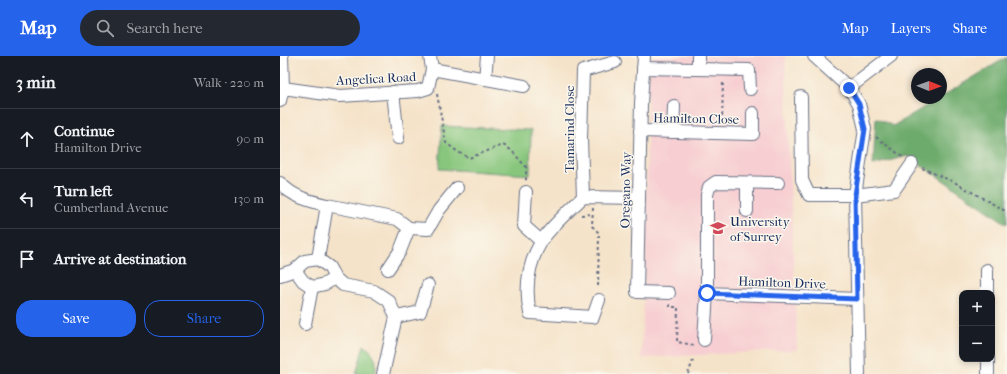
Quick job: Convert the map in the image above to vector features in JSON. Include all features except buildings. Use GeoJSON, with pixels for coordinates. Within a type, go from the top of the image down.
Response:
{"type":"FeatureCollection","features":[{"type":"Feature","properties":{"kind":"street"},"geometry":{"type":"LineString","coordinates":[[280,101],[283,88],[282,56]]}},
{"type":"Feature","properties":{"kind":"street","name":"Angelica Road"},"geometry":{"type":"LineString","coordinates":[[283,88],[340,96],[418,91],[428,88],[432,69],[430,56]]}},
{"type":"Feature","properties":{"kind":"street"},"geometry":{"type":"LineString","coordinates":[[485,79],[486,56]]}},
{"type":"Feature","properties":{"kind":"street"},"geometry":{"type":"LineString","coordinates":[[698,56],[698,69]]}},
{"type":"Feature","properties":{"kind":"street"},"geometry":{"type":"LineString","coordinates":[[814,56],[849,88],[859,104],[865,129],[855,195],[859,374]]}},
{"type":"Feature","properties":{"kind":"street"},"geometry":{"type":"LineString","coordinates":[[849,88],[891,56]]}},
{"type":"Feature","properties":{"kind":"street","name":"Tamarind Close"},"geometry":{"type":"LineString","coordinates":[[589,197],[581,139],[583,71],[615,62]]}},
{"type":"Feature","properties":{"kind":"street"},"geometry":{"type":"LineString","coordinates":[[644,62],[698,69],[749,70],[750,89]]}},
{"type":"Feature","properties":{"kind":"street","name":"Oregano Way"},"geometry":{"type":"LineString","coordinates":[[644,62],[640,131],[637,292],[669,293]]}},
{"type":"Feature","properties":{"kind":"street","name":"Angelica Road"},"geometry":{"type":"LineString","coordinates":[[432,69],[524,86]]}},
{"type":"Feature","properties":{"kind":"street"},"geometry":{"type":"LineString","coordinates":[[393,92],[398,138]]}},
{"type":"Feature","properties":{"kind":"street"},"geometry":{"type":"LineString","coordinates":[[801,97],[802,180],[809,195],[855,195],[894,190],[912,164]]}},
{"type":"Feature","properties":{"kind":"street"},"geometry":{"type":"LineString","coordinates":[[673,132],[674,106]]}},
{"type":"Feature","properties":{"kind":"street","name":"Hamilton Close"},"geometry":{"type":"LineString","coordinates":[[640,131],[753,134],[753,113]]}},
{"type":"Feature","properties":{"kind":"street"},"geometry":{"type":"LineString","coordinates":[[704,340],[707,293],[707,195],[709,187],[716,182],[778,183]]}},
{"type":"Feature","properties":{"kind":"street"},"geometry":{"type":"LineString","coordinates":[[747,183],[747,211]]}},
{"type":"Feature","properties":{"kind":"street"},"geometry":{"type":"LineString","coordinates":[[283,187],[309,201],[397,219],[409,228],[428,229],[457,188]]}},
{"type":"Feature","properties":{"kind":"street"},"geometry":{"type":"LineString","coordinates":[[526,192],[524,226],[541,241]]}},
{"type":"Feature","properties":{"kind":"street"},"geometry":{"type":"LineString","coordinates":[[599,300],[593,317],[530,313],[528,299],[529,270],[541,241],[589,197],[638,198]]}},
{"type":"Feature","properties":{"kind":"street"},"geometry":{"type":"LineString","coordinates":[[318,259],[327,205]]}},
{"type":"Feature","properties":{"kind":"street"},"geometry":{"type":"LineString","coordinates":[[388,269],[400,251],[409,228]]}},
{"type":"Feature","properties":{"kind":"street"},"geometry":{"type":"LineString","coordinates":[[280,275],[295,270],[305,261],[318,259],[329,267],[335,278],[343,285],[374,292],[389,301],[396,317],[383,374]]}},
{"type":"Feature","properties":{"kind":"street"},"geometry":{"type":"LineString","coordinates":[[295,270],[303,281],[312,287],[325,284],[335,278]]}},
{"type":"Feature","properties":{"kind":"street"},"geometry":{"type":"LineString","coordinates":[[986,270],[987,290]]}},
{"type":"Feature","properties":{"kind":"street"},"geometry":{"type":"LineString","coordinates":[[396,317],[420,312],[428,285]]}},
{"type":"Feature","properties":{"kind":"street"},"geometry":{"type":"LineString","coordinates":[[305,324],[312,287]]}},
{"type":"Feature","properties":{"kind":"street","name":"Hamilton Drive"},"geometry":{"type":"LineString","coordinates":[[707,293],[857,299]]}},
{"type":"Feature","properties":{"kind":"street"},"geometry":{"type":"LineString","coordinates":[[988,362],[988,374]]}},
{"type":"Feature","properties":{"kind":"path"},"geometry":{"type":"LineString","coordinates":[[721,133],[723,69]]}},
{"type":"Feature","properties":{"kind":"path"},"geometry":{"type":"LineString","coordinates":[[438,90],[437,96],[446,143],[469,158],[503,144],[511,150],[526,167],[526,192]]}},
{"type":"Feature","properties":{"kind":"path"},"geometry":{"type":"LineString","coordinates":[[865,129],[912,164],[956,183],[1007,212]]}},
{"type":"Feature","properties":{"kind":"path"},"geometry":{"type":"LineString","coordinates":[[589,197],[592,214],[592,226],[599,232],[599,300]]}},
{"type":"Feature","properties":{"kind":"path"},"geometry":{"type":"LineString","coordinates":[[669,293],[670,307],[678,307],[677,342],[694,345],[704,340]]}},
{"type":"Feature","properties":{"kind":"path"},"geometry":{"type":"LineString","coordinates":[[688,374],[694,358]]}},
{"type":"Feature","properties":{"kind":"shaded area","name":"University of Surrey"},"geometry":{"type":"Polygon","coordinates":[[[653,56],[785,56],[797,350],[641,358],[645,272],[648,82],[653,56]]]}},
{"type":"Feature","properties":{"kind":"green space"},"geometry":{"type":"Polygon","coordinates":[[[1007,57],[1007,224],[908,156],[873,165],[876,118],[893,126],[929,104],[947,104],[947,93],[1007,57]]]}},
{"type":"Feature","properties":{"kind":"green space"},"geometry":{"type":"Polygon","coordinates":[[[442,126],[531,130],[530,175],[439,169],[442,126]]]}},
{"type":"Feature","properties":{"kind":"green space"},"geometry":{"type":"Polygon","coordinates":[[[364,345],[371,351],[375,358],[375,374],[356,374],[364,345]]]}},
{"type":"Feature","properties":{"kind":"place","name":"University of Surrey"},"geometry":{"type":"Point","coordinates":[718,228]}},
{"type":"Feature","properties":{"kind":"route"},"geometry":{"type":"LineString","coordinates":[[707,293],[857,299],[855,195],[865,129],[859,104],[849,88]]}}]}
